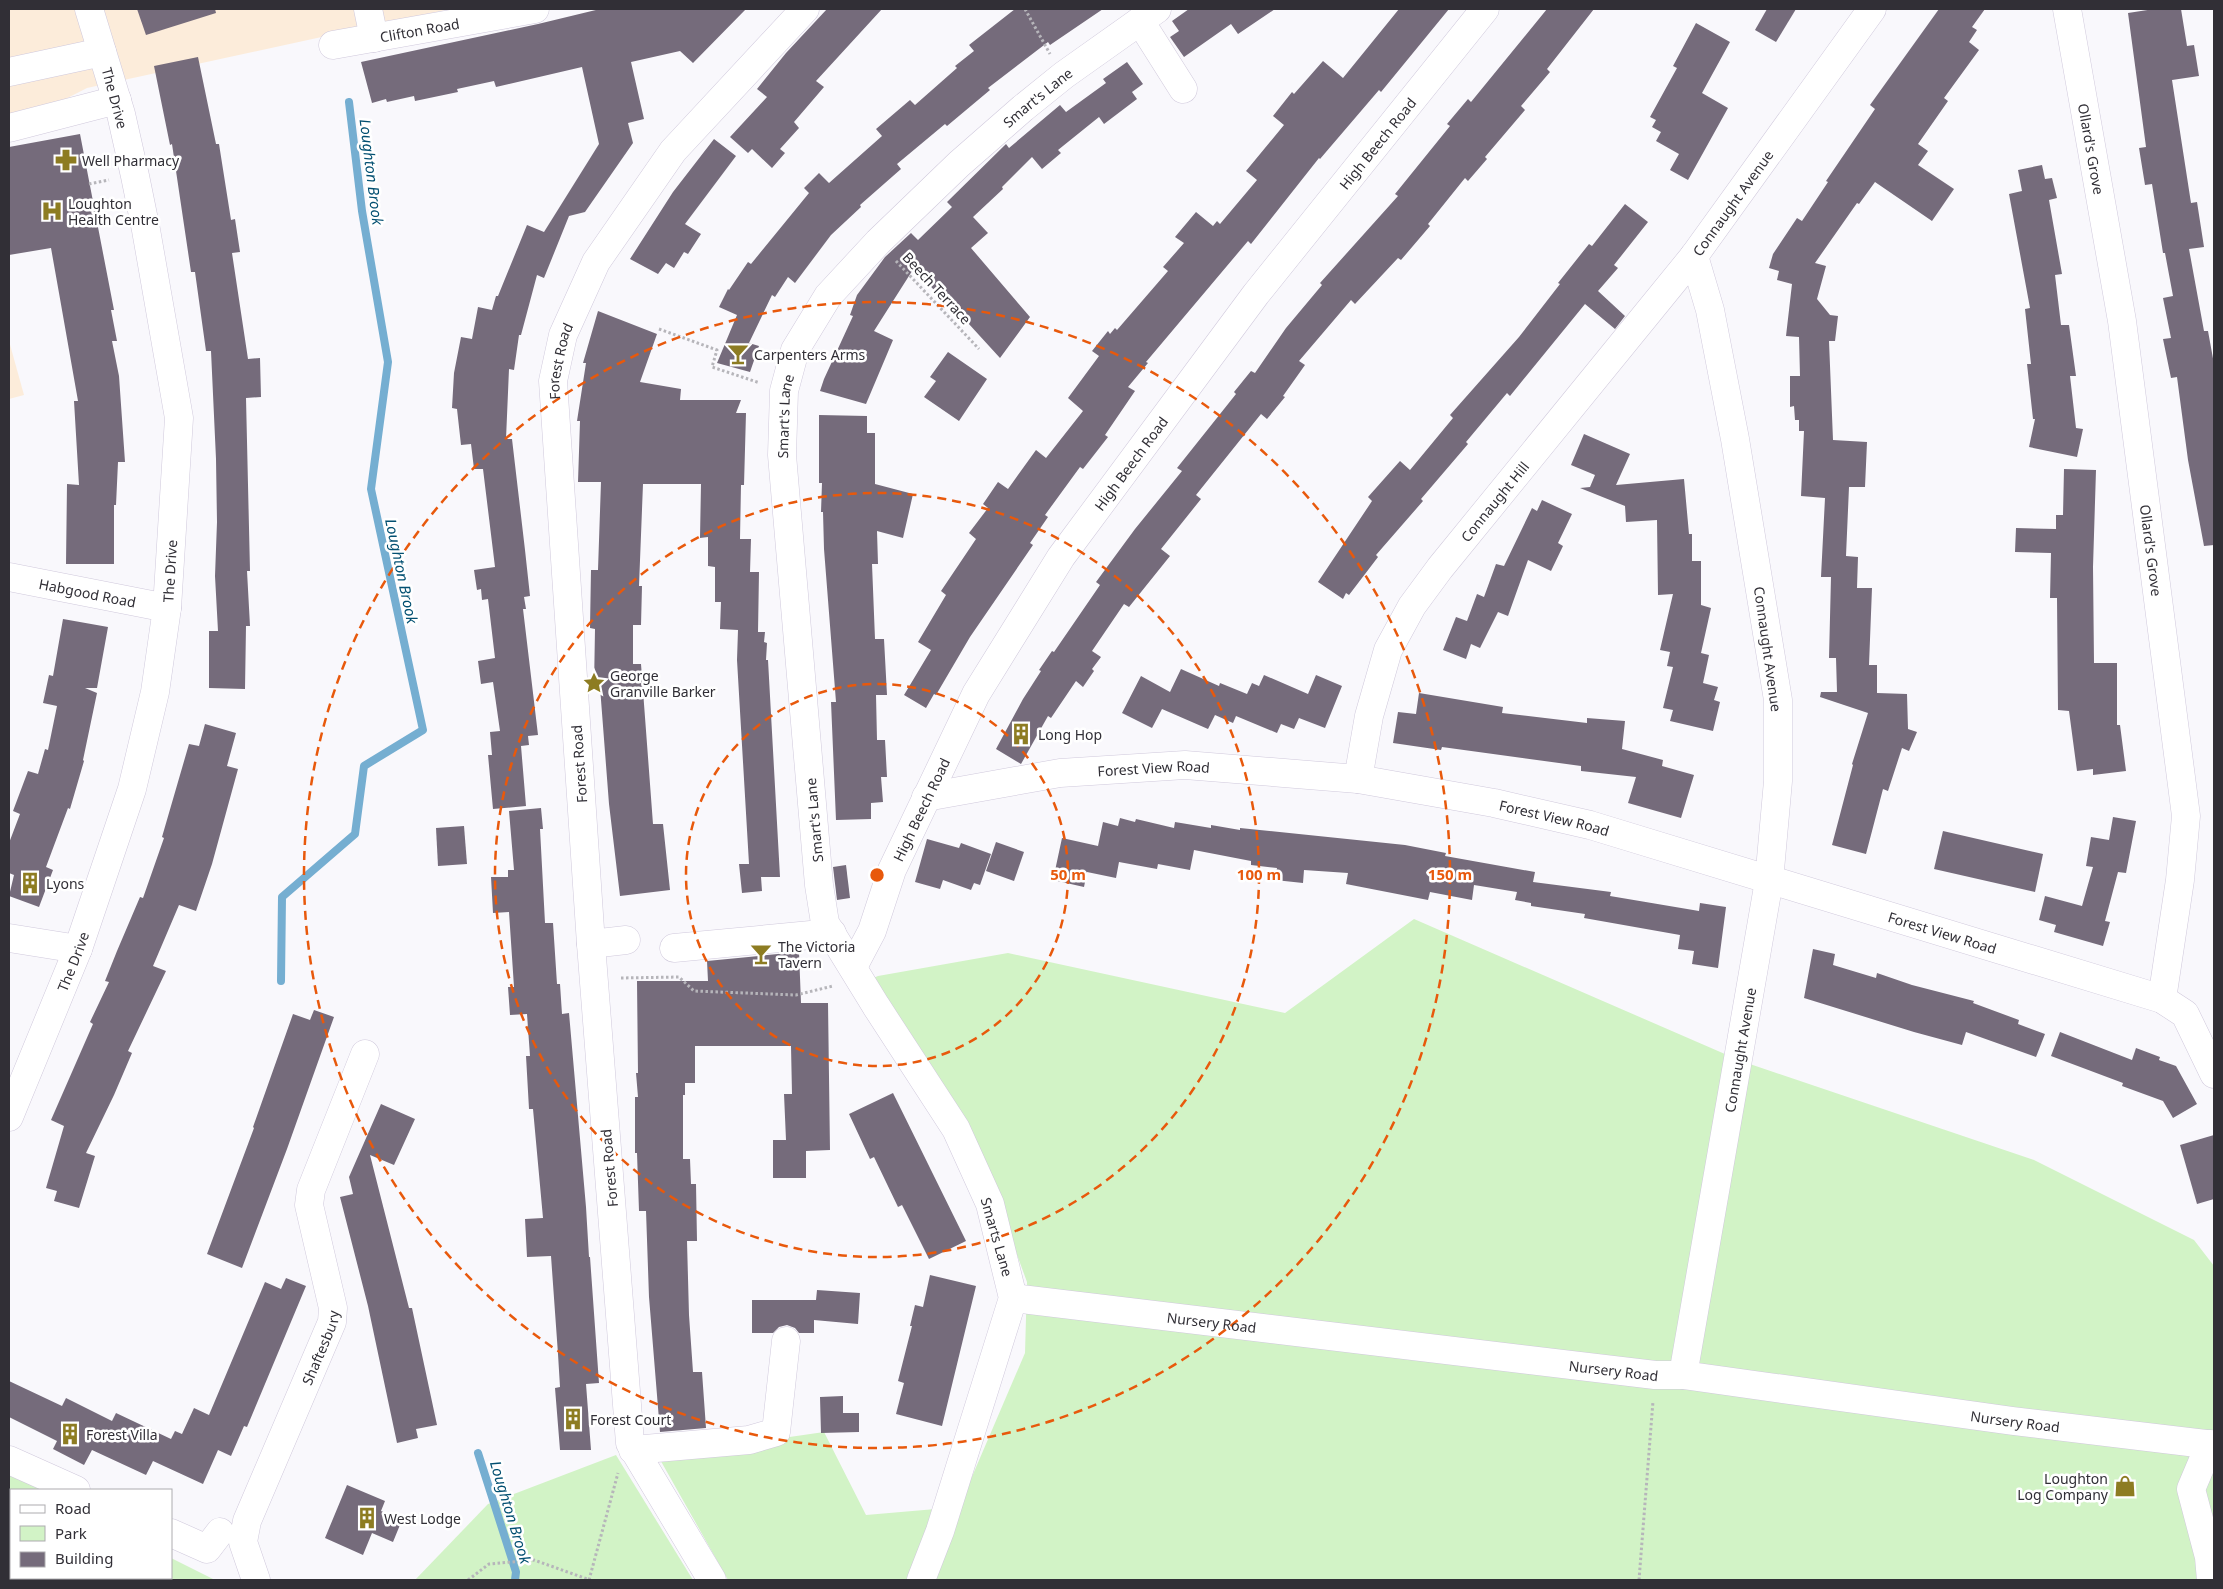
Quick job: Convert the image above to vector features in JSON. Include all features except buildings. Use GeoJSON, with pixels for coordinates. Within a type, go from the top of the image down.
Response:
{"type":"FeatureCollection","features":[{"type":"Feature","properties":{"kind":"street","name":"The Drive"},"geometry":{"type":"LineString","coordinates":[[9,1117],[78,949],[132,789],[155,692],[167,608],[179,418],[146,230],[117,100],[89,9]]}},
{"type":"Feature","properties":{"kind":"street"},"geometry":{"type":"LineString","coordinates":[[368,9],[374,38]]}},
{"type":"Feature","properties":{"kind":"street","name":"Clifton Road"},"geometry":{"type":"LineString","coordinates":[[333,45],[488,13],[535,9]]}},
{"type":"Feature","properties":{"kind":"street","name":"Forest Road"},"geometry":{"type":"LineString","coordinates":[[712,1580],[630,1443],[591,944],[553,381],[563,334],[596,262],[673,151],[805,9]]}},
{"type":"Feature","properties":{"kind":"street","name":"High Beech Road"},"geometry":{"type":"LineString","coordinates":[[856,973],[892,870],[976,694],[1061,557],[1256,294],[1485,9]]}},
{"type":"Feature","properties":{"kind":"street","name":"Connaught Avenue"},"geometry":{"type":"LineString","coordinates":[[1683,1375],[1769,881],[1778,780],[1778,700],[1736,439],[1710,310],[1694,256],[1872,9]]}},
{"type":"Feature","properties":{"kind":"street","name":"Ollard's Grove"},"geometry":{"type":"LineString","coordinates":[[2068,9],[2122,321],[2186,816],[2180,880],[2162,999]]}},
{"type":"Feature","properties":{"kind":"street"},"geometry":{"type":"LineString","coordinates":[[1148,15],[1183,89]]}},
{"type":"Feature","properties":{"kind":"street","name":"Smart's Lane"},"geometry":{"type":"LineString","coordinates":[[828,928],[819,885],[782,455],[784,391],[795,350],[828,296],[878,242],[959,164],[1064,75],[1148,15]]}},
{"type":"Feature","properties":{"kind":"street"},"geometry":{"type":"LineString","coordinates":[[9,72],[102,52]]}},
{"type":"Feature","properties":{"kind":"street"},"geometry":{"type":"LineString","coordinates":[[9,128],[117,100]]}},
{"type":"Feature","properties":{"kind":"street","name":"Connaught Hill"},"geometry":{"type":"LineString","coordinates":[[1358,779],[1369,716],[1388,650],[1412,606],[1440,568],[1694,256]]}},
{"type":"Feature","properties":{"kind":"street","name":"Habgood Road"},"geometry":{"type":"LineString","coordinates":[[9,577],[167,608]]}},
{"type":"Feature","properties":{"kind":"street","name":"Forest View Road"},"geometry":{"type":"LineString","coordinates":[[926,797],[1060,773],[1185,765],[1358,779],[1494,803],[1590,825],[2162,999]]}},
{"type":"Feature","properties":{"kind":"street"},"geometry":{"type":"LineString","coordinates":[[674,948],[828,928]]}},
{"type":"Feature","properties":{"kind":"street","name":"Smarts Lane"},"geometry":{"type":"LineString","coordinates":[[828,928],[956,1129],[990,1204],[1013,1298]]}},
{"type":"Feature","properties":{"kind":"street"},"geometry":{"type":"LineString","coordinates":[[9,938],[78,949]]}},
{"type":"Feature","properties":{"kind":"street"},"geometry":{"type":"LineString","coordinates":[[591,944],[626,940]]}},
{"type":"Feature","properties":{"kind":"street"},"geometry":{"type":"LineString","coordinates":[[2162,999],[2185,1014],[2214,1074]]}},
{"type":"Feature","properties":{"kind":"street","name":"Shaftesbury"},"geometry":{"type":"LineString","coordinates":[[252,1578],[243,1542],[248,1521],[332,1322],[333,1308],[309,1206],[311,1190],[365,1054]]}},
{"type":"Feature","properties":{"kind":"street"},"geometry":{"type":"LineString","coordinates":[[921,1580],[940,1531],[1013,1298]]}},
{"type":"Feature","properties":{"kind":"street","name":"Nursery Road"},"geometry":{"type":"LineString","coordinates":[[1013,1298],[1655,1375],[1683,1375],[2013,1422],[2212,1445]]}},
{"type":"Feature","properties":{"kind":"street"},"geometry":{"type":"LineString","coordinates":[[633,1450],[749,1440],[776,1432],[786,1341]]}},
{"type":"Feature","properties":{"kind":"street"},"geometry":{"type":"LineString","coordinates":[[2211,1580],[2209,1557],[2191,1489],[2212,1445]]}},
{"type":"Feature","properties":{"kind":"street"},"geometry":{"type":"LineString","coordinates":[[9,1460],[74,1489]]}},
{"type":"Feature","properties":{"kind":"street"},"geometry":{"type":"LineString","coordinates":[[172,1533],[210,1550]]}},
{"type":"Feature","properties":{"kind":"path"},"geometry":{"type":"LineString","coordinates":[[1025,9],[1064,75]]}},
{"type":"Feature","properties":{"kind":"path"},"geometry":{"type":"LineString","coordinates":[[89,184],[108,180]]}},
{"type":"Feature","properties":{"kind":"path","name":"Beech Terrace"},"geometry":{"type":"LineString","coordinates":[[878,242],[979,349]]}},
{"type":"Feature","properties":{"kind":"path"},"geometry":{"type":"LineString","coordinates":[[659,328],[717,350],[712,367],[784,391]]}},
{"type":"Feature","properties":{"kind":"path"},"geometry":{"type":"LineString","coordinates":[[594,979],[679,977],[694,991],[796,995],[856,973]]}},
{"type":"Feature","properties":{"kind":"path"},"geometry":{"type":"LineString","coordinates":[[1639,1580],[1655,1375]]}},
{"type":"Feature","properties":{"kind":"path"},"geometry":{"type":"LineString","coordinates":[[468,1580],[489,1564],[534,1560],[590,1580],[615,1477],[633,1450]]}},
{"type":"Feature","properties":{"kind":"shaded area"},"geometry":{"type":"Polygon","coordinates":[[[9,9],[450,9],[87,88],[9,128],[9,9]]]}},
{"type":"Feature","properties":{"kind":"shaded area"},"geometry":{"type":"Polygon","coordinates":[[[9,341],[24,395],[9,399],[9,341]]]}},
{"type":"Feature","properties":{"kind":"green space"},"geometry":{"type":"Polygon","coordinates":[[[1414,919],[1741,1061],[2034,1160],[2194,1240],[2214,1266],[2214,1580],[728,1580],[658,1456],[824,1432],[866,1515],[959,1507],[1025,1353],[1027,1282],[1005,1222],[866,981],[878,976],[1008,953],[1285,1013],[1414,919]]]}},
{"type":"Feature","properties":{"kind":"green space"},"geometry":{"type":"Polygon","coordinates":[[[616,1455],[693,1580],[415,1580],[488,1504],[616,1455]]]}},
{"type":"Feature","properties":{"kind":"green space"},"geometry":{"type":"Polygon","coordinates":[[[9,1473],[40,1489],[10,1489],[10,1579],[172,1579],[172,1558],[215,1580],[9,1580],[9,1473]]]}},
{"type":"Feature","properties":{"kind":"waterway","name":"Loughton Brook"},"geometry":{"type":"LineString","coordinates":[[281,981],[282,897],[355,834],[364,766],[423,730],[371,489],[388,362],[362,211],[349,102]]}},
{"type":"Feature","properties":{"kind":"waterway","name":"Loughton Brook"},"geometry":{"type":"LineString","coordinates":[[478,1453],[516,1572],[515,1580]]}},
{"type":"Feature","properties":{"kind":"place","name":"Well Pharmacy"},"geometry":{"type":"Point","coordinates":[66,160]}},
{"type":"Feature","properties":{"kind":"place","name":"Loughton Health Centre"},"geometry":{"type":"Point","coordinates":[52,211]}},
{"type":"Feature","properties":{"kind":"place","name":"Carpenters Arms"},"geometry":{"type":"Point","coordinates":[738,354]}},
{"type":"Feature","properties":{"kind":"place","name":"George Granville Barker"},"geometry":{"type":"Point","coordinates":[594,683]}},
{"type":"Feature","properties":{"kind":"place","name":"Long Hop"},"geometry":{"type":"Point","coordinates":[1021,734]}},
{"type":"Feature","properties":{"kind":"place","name":"Lyons"},"geometry":{"type":"Point","coordinates":[30,883]}},
{"type":"Feature","properties":{"kind":"place","name":"The Victoria Tavern"},"geometry":{"type":"Point","coordinates":[761,954]}},
{"type":"Feature","properties":{"kind":"place","name":"Forest Court"},"geometry":{"type":"Point","coordinates":[573,1419]}},
{"type":"Feature","properties":{"kind":"place","name":"Forest Villa"},"geometry":{"type":"Point","coordinates":[70,1434]}},
{"type":"Feature","properties":{"kind":"place","name":"Loughton Log Company"},"geometry":{"type":"Point","coordinates":[2125,1486]}},
{"type":"Feature","properties":{"kind":"place","name":"West Lodge"},"geometry":{"type":"Point","coordinates":[367,1518]}}]}
